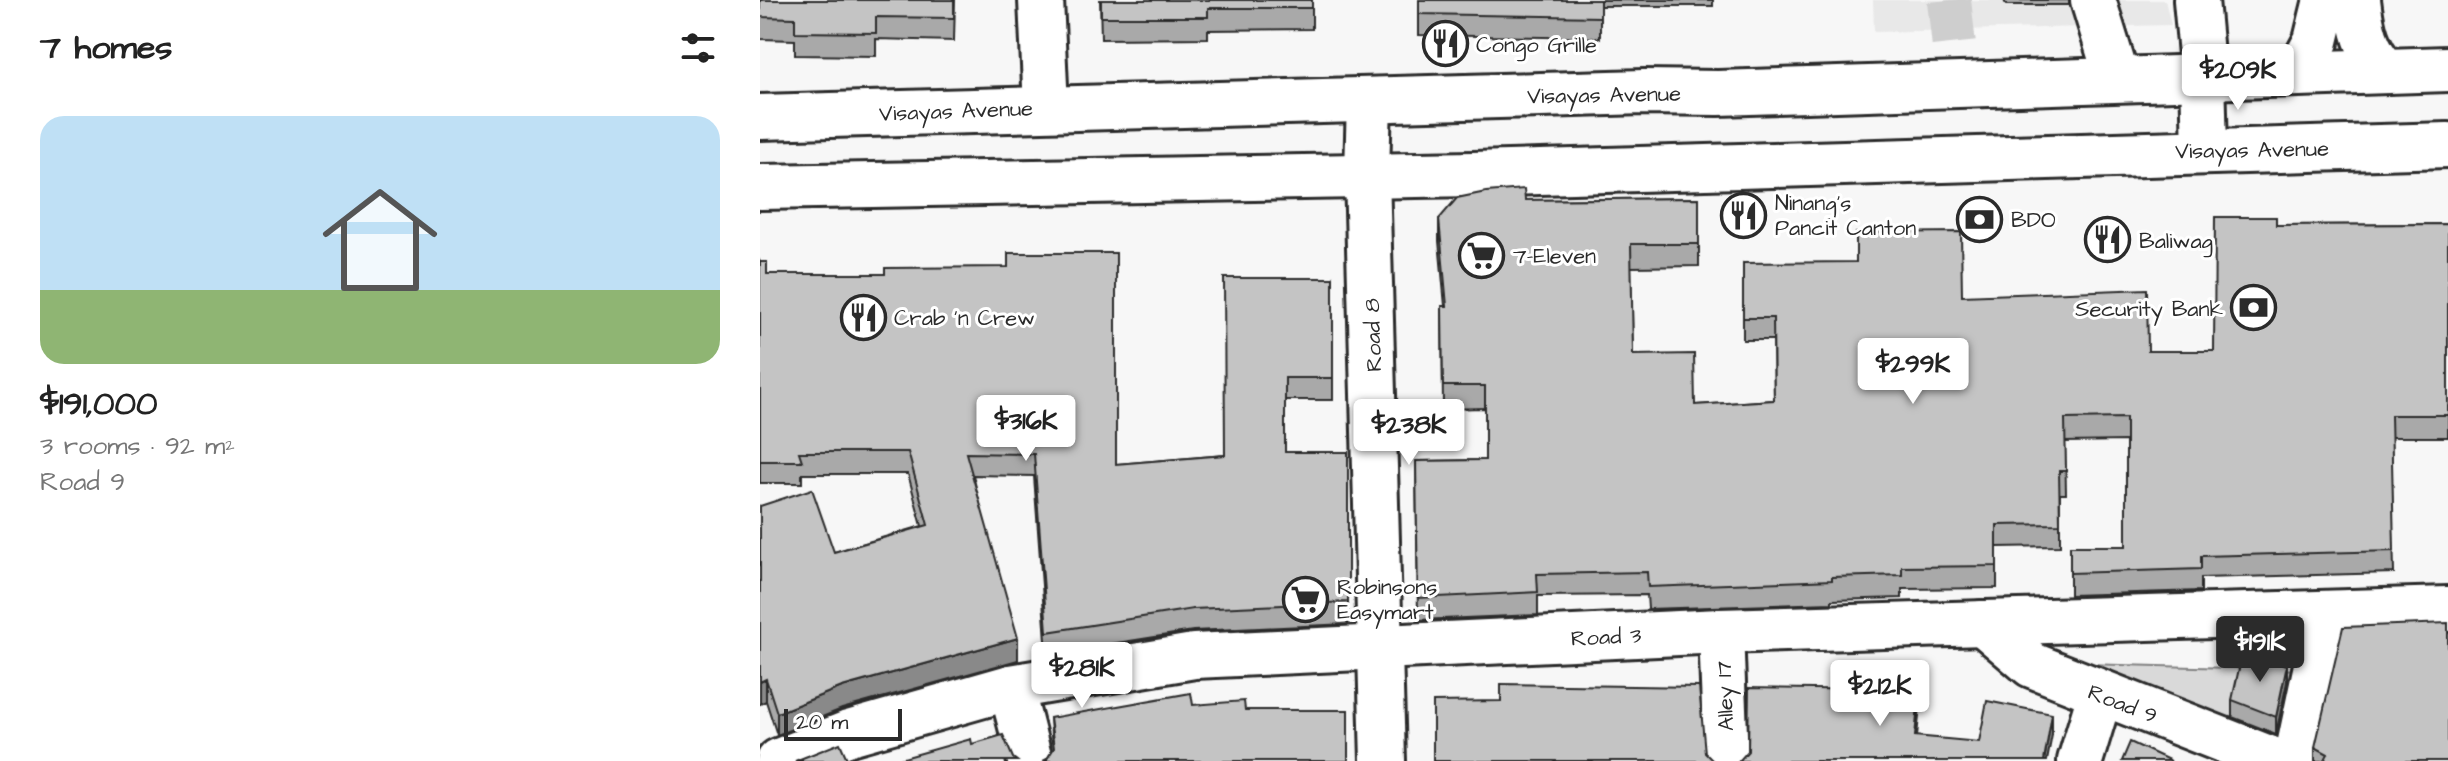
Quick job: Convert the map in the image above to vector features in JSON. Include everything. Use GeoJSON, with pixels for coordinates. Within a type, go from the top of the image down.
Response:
{"type":"FeatureCollection","features":[{"type":"Feature","properties":{"kind":"main road"},"geometry":{"type":"LineString","coordinates":[[1041,0],[1046,108]]}},
{"type":"Feature","properties":{"kind":"main road"},"geometry":{"type":"LineString","coordinates":[[2093,0],[2117,78]]}},
{"type":"Feature","properties":{"kind":"main road"},"geometry":{"type":"LineString","coordinates":[[2196,0],[2203,76],[2205,150]]}},
{"type":"Feature","properties":{"kind":"main road"},"geometry":{"type":"LineString","coordinates":[[2299,73],[2312,50],[2326,0]]}},
{"type":"Feature","properties":{"kind":"main road"},"geometry":{"type":"LineString","coordinates":[[2358,0],[2366,42],[2373,58],[2385,70]]}},
{"type":"Feature","properties":{"kind":"main road","name":"Visayas Avenue"},"geometry":{"type":"LineString","coordinates":[[760,117],[1718,93],[2448,69]]}},
{"type":"Feature","properties":{"kind":"main road","name":"Road 8"},"geometry":{"type":"LineString","coordinates":[[1369,100],[1367,174],[1383,761]]}},
{"type":"Feature","properties":{"kind":"main road","name":"Visayas Avenue"},"geometry":{"type":"LineString","coordinates":[[760,187],[1489,174],[2448,145]]}},
{"type":"Feature","properties":{"kind":"main road","name":"Road 3"},"geometry":{"type":"LineString","coordinates":[[779,761],[849,733],[1011,687],[1194,656],[1721,631],[2448,609]]}},
{"type":"Feature","properties":{"kind":"main road"},"geometry":{"type":"LineString","coordinates":[[2296,761],[2327,613]]}},
{"type":"Feature","properties":{"kind":"main road","name":"Road 9"},"geometry":{"type":"LineString","coordinates":[[1983,623],[2032,665],[2100,695],[2276,761]]}},
{"type":"Feature","properties":{"kind":"main road","name":"Alley 17"},"geometry":{"type":"LineString","coordinates":[[1721,631],[1726,761]]}},
{"type":"Feature","properties":{"kind":"main road"},"geometry":{"type":"LineString","coordinates":[[1011,687],[1030,761]]}},
{"type":"Feature","properties":{"kind":"main road"},"geometry":{"type":"LineString","coordinates":[[2080,761],[2100,695]]}},
{"type":"Feature","properties":{"kind":"shaded area"},"geometry":{"type":"Polygon","coordinates":[[[1873,0],[2165,0],[2171,25],[1874,32],[1873,0]]]}},
{"type":"Feature","properties":{"kind":"shaded area"},"geometry":{"type":"Polygon","coordinates":[[[2047,663],[2309,670],[2289,754],[2047,663]]]}},
{"type":"Feature","properties":{"kind":"building"},"geometry":{"type":"Polygon","coordinates":[[[760,0],[954,0],[954,18],[876,17],[876,33],[795,32],[795,18],[760,17],[760,0]]]}},
{"type":"Feature","properties":{"kind":"building"},"geometry":{"type":"Polygon","coordinates":[[[1101,0],[1312,0],[1312,8],[1208,8],[1208,17],[1101,17],[1101,0]]]}},
{"type":"Feature","properties":{"kind":"building"},"geometry":{"type":"Polygon","coordinates":[[[1419,0],[1600,0],[1600,17],[1419,14],[1419,0]]]}},
{"type":"Feature","properties":{"kind":"building"},"geometry":{"type":"Polygon","coordinates":[[[1524,189],[1525,200],[1699,198],[1699,244],[1631,244],[1633,355],[1694,354],[1695,405],[1774,400],[1773,318],[1743,318],[1743,263],[1856,262],[1856,233],[1961,232],[1962,296],[2147,289],[2148,351],[2214,351],[2215,217],[2276,217],[2276,225],[2448,224],[2448,415],[2391,415],[2394,551],[2201,556],[2201,569],[2070,573],[2070,546],[2126,546],[2126,418],[2065,419],[2066,471],[2059,471],[2060,524],[1997,525],[1997,566],[1902,567],[1902,575],[1648,587],[1647,572],[1537,574],[1538,592],[1418,598],[1416,461],[1485,460],[1485,386],[1443,386],[1442,306],[1447,306],[1439,219],[1457,198],[1524,189]]]}},
{"type":"Feature","properties":{"kind":"building"},"geometry":{"type":"Polygon","coordinates":[[[1008,253],[1116,253],[1116,464],[1225,455],[1224,278],[1333,278],[1333,378],[1285,378],[1285,452],[1348,452],[1348,602],[1193,609],[1047,632],[1034,454],[966,453],[1018,638],[842,687],[777,713],[766,679],[760,682],[760,506],[812,489],[834,552],[928,525],[908,452],[799,452],[802,461],[760,461],[760,262],[767,262],[767,274],[885,274],[885,268],[1008,267],[1008,253]]]}},
{"type":"Feature","properties":{"kind":"building"},"geometry":{"type":"Polygon","coordinates":[[[2448,623],[2448,761],[2324,761],[2328,754],[2315,747],[2343,627],[2448,623]]]}},
{"type":"Feature","properties":{"kind":"building"},"geometry":{"type":"Polygon","coordinates":[[[2242,655],[2287,665],[2276,717],[2232,700],[2242,655]]]}},
{"type":"Feature","properties":{"kind":"building"},"geometry":{"type":"Polygon","coordinates":[[[1870,680],[1920,685],[1915,736],[1979,742],[1987,701],[2052,714],[2044,761],[1739,761],[1748,751],[1749,688],[1869,690],[1870,680]]]}},
{"type":"Feature","properties":{"kind":"building"},"geometry":{"type":"Polygon","coordinates":[[[1501,684],[1699,687],[1705,753],[1713,761],[1433,761],[1433,702],[1501,701],[1501,684]]]}},
{"type":"Feature","properties":{"kind":"building"},"geometry":{"type":"Polygon","coordinates":[[[1191,693],[1193,705],[1244,701],[1245,710],[1348,710],[1348,761],[1043,761],[1054,748],[1050,718],[1191,693]]]}},
{"type":"Feature","properties":{"kind":"building"},"geometry":{"type":"Polygon","coordinates":[[[1003,735],[1017,761],[893,761],[971,739],[972,744],[1003,735]]]}},
{"type":"Feature","properties":{"kind":"building"},"geometry":{"type":"Polygon","coordinates":[[[2130,742],[2171,761],[2122,761],[2130,742]]]}},
{"type":"Feature","properties":{"kind":"building"},"geometry":{"type":"Polygon","coordinates":[[[840,743],[848,761],[795,761],[840,743]]]}},
{"type":"Feature","properties":{"kind":"tunnel"},"geometry":{"type":"LineString","coordinates":[[1949,0],[1958,83]]}},
{"type":"Feature","properties":{"kind":"place","name":"Congo Grille"},"geometry":{"type":"Point","coordinates":[1445,44]}},
{"type":"Feature","properties":{"kind":"place","name":"Ninang's Pancit Canton"},"geometry":{"type":"Point","coordinates":[1744,215]}},
{"type":"Feature","properties":{"kind":"place","name":"BDO"},"geometry":{"type":"Point","coordinates":[1980,219]}},
{"type":"Feature","properties":{"kind":"place","name":"Baliwag"},"geometry":{"type":"Point","coordinates":[2108,240]}},
{"type":"Feature","properties":{"kind":"place","name":"7-Eleven"},"geometry":{"type":"Point","coordinates":[1482,255]}},
{"type":"Feature","properties":{"kind":"place","name":"Security Bank"},"geometry":{"type":"Point","coordinates":[2254,308]}},
{"type":"Feature","properties":{"kind":"place","name":"Crab 'n Crew"},"geometry":{"type":"Point","coordinates":[863,317]}},
{"type":"Feature","properties":{"kind":"place","name":"Robinsons Easymart"},"geometry":{"type":"Point","coordinates":[1306,599]}}]}
